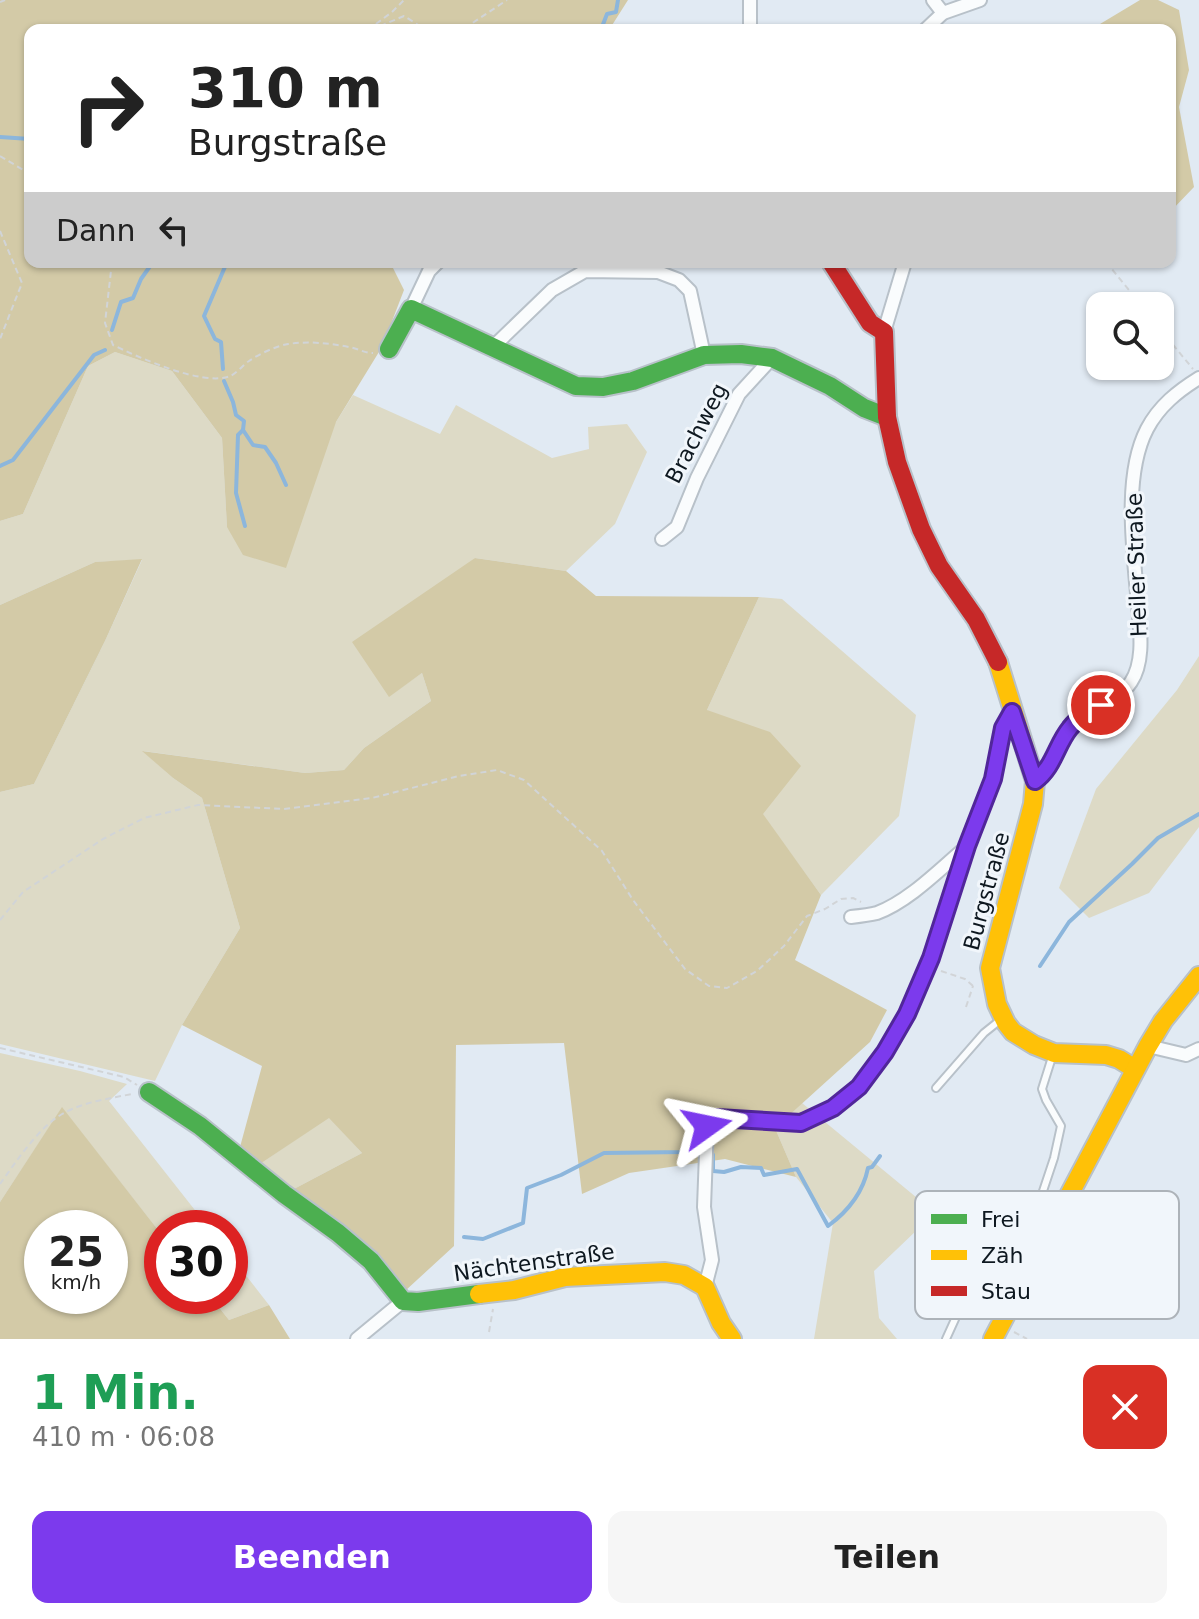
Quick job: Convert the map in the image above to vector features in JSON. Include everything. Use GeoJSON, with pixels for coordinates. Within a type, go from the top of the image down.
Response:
{"type":"FeatureCollection","features":[{"type":"Feature","properties":{"kind":"street"},"geometry":{"type":"LineString","coordinates":[[750,0],[750,24]]}},
{"type":"Feature","properties":{"kind":"street"},"geometry":{"type":"LineString","coordinates":[[933,0],[943,13]]}},
{"type":"Feature","properties":{"kind":"street"},"geometry":{"type":"LineString","coordinates":[[931,24],[943,13],[980,0]]}},
{"type":"Feature","properties":{"kind":"street"},"geometry":{"type":"LineString","coordinates":[[389,349],[432,268]]}},
{"type":"Feature","properties":{"kind":"street"},"geometry":{"type":"LineString","coordinates":[[835,268],[870,323],[884,332],[903,268]]}},
{"type":"Feature","properties":{"kind":"street"},"geometry":{"type":"LineString","coordinates":[[494,346],[552,290],[585,271],[642,271],[658,272],[679,280],[690,291],[704,355]]}},
{"type":"Feature","properties":{"kind":"street"},"geometry":{"type":"LineString","coordinates":[[411,309],[576,386],[603,387],[633,381],[704,355],[741,354],[772,358],[830,386],[864,408],[887,417]]}},
{"type":"Feature","properties":{"kind":"street","name":"Burgstraße"},"geometry":{"type":"LineString","coordinates":[[884,332],[887,417],[897,462],[921,529],[939,566],[976,619],[997,659],[1035,781],[1033,804],[990,968],[993,996],[1003,1019]]}},
{"type":"Feature","properties":{"kind":"street","name":"Brachweg"},"geometry":{"type":"LineString","coordinates":[[662,539],[677,527],[697,478],[739,394],[772,358]]}},
{"type":"Feature","properties":{"kind":"street","name":"Heiler Straße"},"geometry":{"type":"LineString","coordinates":[[1035,781],[1045,774],[1070,727],[1122,692],[1138,667],[1140,634],[1131,493],[1135,464],[1146,429],[1176,393],[1199,377]]}},
{"type":"Feature","properties":{"kind":"street"},"geometry":{"type":"LineString","coordinates":[[732,1339],[705,1287],[712,1260],[704,1207],[707,1126],[717,1118],[801,1123],[833,1108],[859,1087],[885,1052],[907,1014],[927,967],[993,779],[1003,728],[1012,712]]}},
{"type":"Feature","properties":{"kind":"street"},"geometry":{"type":"LineString","coordinates":[[851,917],[881,911],[922,886],[967,846]]}},
{"type":"Feature","properties":{"kind":"street"},"geometry":{"type":"LineString","coordinates":[[1070,1191],[1148,1046],[1163,1021],[1199,976]]}},
{"type":"Feature","properties":{"kind":"street"},"geometry":{"type":"LineString","coordinates":[[1003,1019],[1024,1041],[1053,1053],[1090,1052],[1115,1057],[1135,1069]]}},
{"type":"Feature","properties":{"kind":"street"},"geometry":{"type":"LineString","coordinates":[[1148,1046],[1186,1055],[1199,1049]]}},
{"type":"Feature","properties":{"kind":"street"},"geometry":{"type":"LineString","coordinates":[[149,1092],[200,1126],[371,1261],[403,1301],[357,1339]]}},
{"type":"Feature","properties":{"kind":"street","name":"Nächtenstraße"},"geometry":{"type":"LineString","coordinates":[[403,1301],[418,1302],[514,1290],[565,1277],[623,1273],[684,1275],[705,1287]]}},
{"type":"Feature","properties":{"kind":"street"},"geometry":{"type":"LineString","coordinates":[[993,1339],[1003,1319]]}},
{"type":"Feature","properties":{"kind":"lane"},"geometry":{"type":"LineString","coordinates":[[936,1088],[984,1033],[1003,1019]]}},
{"type":"Feature","properties":{"kind":"lane"},"geometry":{"type":"LineString","coordinates":[[1043,1191],[1061,1126],[1042,1089],[1053,1053]]}},
{"type":"Feature","properties":{"kind":"lane"},"geometry":{"type":"LineString","coordinates":[[946,1339],[955,1319]]}},
{"type":"Feature","properties":{"kind":"path"},"geometry":{"type":"LineString","coordinates":[[0,2],[5,0]]}},
{"type":"Feature","properties":{"kind":"path"},"geometry":{"type":"LineString","coordinates":[[377,24],[404,0]]}},
{"type":"Feature","properties":{"kind":"path"},"geometry":{"type":"LineString","coordinates":[[471,24],[507,0]]}},
{"type":"Feature","properties":{"kind":"path"},"geometry":{"type":"LineString","coordinates":[[385,24],[404,16],[417,24]]}},
{"type":"Feature","properties":{"kind":"path"},"geometry":{"type":"LineString","coordinates":[[0,156],[24,170]]}},
{"type":"Feature","properties":{"kind":"path"},"geometry":{"type":"LineString","coordinates":[[0,231],[22,283],[0,339]]}},
{"type":"Feature","properties":{"kind":"path"},"geometry":{"type":"LineString","coordinates":[[111,268],[105,323],[113,345],[202,378],[229,376],[253,358],[285,344],[353,347],[375,354],[389,349]]}},
{"type":"Feature","properties":{"kind":"path"},"geometry":{"type":"LineString","coordinates":[[1111,268],[1131,292]]}},
{"type":"Feature","properties":{"kind":"path"},"geometry":{"type":"LineString","coordinates":[[1174,346],[1199,377]]}},
{"type":"Feature","properties":{"kind":"path"},"geometry":{"type":"LineString","coordinates":[[0,920],[23,892],[103,839],[144,818],[198,805],[284,809],[372,798],[459,776],[497,770],[524,780],[602,851],[633,900],[685,969],[709,986],[727,988],[757,971],[784,946],[807,916],[841,899],[853,898],[881,911]]}},
{"type":"Feature","properties":{"kind":"path"},"geometry":{"type":"LineString","coordinates":[[927,967],[965,979],[973,986]]}},
{"type":"Feature","properties":{"kind":"path"},"geometry":{"type":"LineString","coordinates":[[973,986],[992,982]]}},
{"type":"Feature","properties":{"kind":"path"},"geometry":{"type":"LineString","coordinates":[[966,1007],[973,986]]}},
{"type":"Feature","properties":{"kind":"path"},"geometry":{"type":"LineString","coordinates":[[0,1048],[124,1077],[149,1092]]}},
{"type":"Feature","properties":{"kind":"path"},"geometry":{"type":"LineString","coordinates":[[0,1184],[59,1115],[94,1101],[149,1092]]}},
{"type":"Feature","properties":{"kind":"path"},"geometry":{"type":"LineString","coordinates":[[489,1332],[493,1309]]}},
{"type":"Feature","properties":{"kind":"shaded area"},"geometry":{"type":"Polygon","coordinates":[[[0,0],[628,0],[613,24],[24,24],[24,268],[393,268],[404,290],[382,347],[336,422],[286,568],[243,555],[227,527],[222,438],[172,371],[115,352],[88,366],[23,514],[0,521],[0,0]]]}},
{"type":"Feature","properties":{"kind":"shaded area"},"geometry":{"type":"Polygon","coordinates":[[[1140,0],[1158,0],[1179,10],[1189,70],[1179,107],[1194,187],[1176,206],[1176,24],[1100,24],[1140,0]]]}},
{"type":"Feature","properties":{"kind":"shaded area"},"geometry":{"type":"Polygon","coordinates":[[[115,352],[172,371],[222,438],[227,527],[336,422],[353,395],[440,434],[456,405],[552,458],[589,449],[588,427],[627,424],[647,452],[615,524],[566,571],[475,558],[389,696],[422,673],[431,701],[364,748],[344,770],[305,773],[143,751],[173,778],[202,798],[240,928],[182,1025],[155,1081],[0,1044],[0,792],[34,784],[142,560],[95,562],[0,605],[0,521],[23,514],[88,366],[115,352]]]}},
{"type":"Feature","properties":{"kind":"shaded area"},"geometry":{"type":"Polygon","coordinates":[[[475,558],[566,571],[596,596],[759,597],[707,710],[770,732],[801,766],[763,814],[821,895],[795,960],[887,1010],[870,1042],[775,1128],[796,1177],[725,1159],[629,1173],[582,1194],[564,1043],[456,1045],[454,1246],[405,1291],[292,1190],[362,1153],[329,1118],[260,1164],[240,1147],[262,1066],[182,1025],[240,928],[202,798],[142,751],[305,773],[344,770],[364,748],[431,701],[422,673],[389,697],[352,642],[475,558]]]}},
{"type":"Feature","properties":{"kind":"shaded area"},"geometry":{"type":"Polygon","coordinates":[[[142,559],[34,784],[0,792],[0,605],[95,562],[142,559]]]}},
{"type":"Feature","properties":{"kind":"shaded area"},"geometry":{"type":"Polygon","coordinates":[[[759,597],[782,599],[916,715],[899,816],[821,895],[762,814],[707,710],[759,597]]]}},
{"type":"Feature","properties":{"kind":"shaded area"},"geometry":{"type":"Polygon","coordinates":[[[1199,656],[1199,827],[1149,893],[1089,918],[1059,888],[1096,789],[1177,690],[1199,656]]]}},
{"type":"Feature","properties":{"kind":"shaded area"},"geometry":{"type":"Polygon","coordinates":[[[0,1053],[127,1084],[109,1101],[195,1210],[144,1212],[62,1108],[0,1202],[0,1053]]]}},
{"type":"Feature","properties":{"kind":"shaded area"},"geometry":{"type":"Polygon","coordinates":[[[802,1103],[915,1196],[915,1232],[874,1271],[879,1318],[897,1339],[814,1339],[833,1223],[796,1177],[775,1128],[802,1103]]]}},
{"type":"Feature","properties":{"kind":"shaded area"},"geometry":{"type":"Polygon","coordinates":[[[62,1107],[144,1212],[144,1314],[224,1314],[229,1320],[269,1305],[290,1339],[0,1339],[0,1202],[62,1107]]]}},
{"type":"Feature","properties":{"kind":"shaded area"},"geometry":{"type":"Polygon","coordinates":[[[329,1117],[362,1153],[292,1190],[260,1164],[329,1117]]]}},
{"type":"Feature","properties":{"kind":"shaded area"},"geometry":{"type":"Polygon","coordinates":[[[248,1278],[269,1305],[248,1313],[248,1278]]]}},
{"type":"Feature","properties":{"kind":"shaded area"},"geometry":{"type":"Polygon","coordinates":[[[224,1314],[245,1314],[229,1320],[224,1314]]]}},
{"type":"Feature","properties":{"kind":"waterway"},"geometry":{"type":"LineString","coordinates":[[603,24],[607,14],[616,12],[618,0]]}},
{"type":"Feature","properties":{"kind":"waterway"},"geometry":{"type":"LineString","coordinates":[[0,137],[24,139]]}},
{"type":"Feature","properties":{"kind":"waterway"},"geometry":{"type":"LineString","coordinates":[[112,330],[121,302],[133,298],[149,268]]}},
{"type":"Feature","properties":{"kind":"waterway"},"geometry":{"type":"LineString","coordinates":[[223,369],[221,342],[215,339],[204,316],[224,268]]}},
{"type":"Feature","properties":{"kind":"waterway"},"geometry":{"type":"LineString","coordinates":[[0,466],[13,460],[94,355],[105,350]]}},
{"type":"Feature","properties":{"kind":"waterway"},"geometry":{"type":"LineString","coordinates":[[224,381],[236,415],[244,421],[243,430],[238,435],[236,493],[245,526]]}},
{"type":"Feature","properties":{"kind":"waterway"},"geometry":{"type":"LineString","coordinates":[[243,430],[253,445],[265,447],[286,485]]}},
{"type":"Feature","properties":{"kind":"waterway"},"geometry":{"type":"LineString","coordinates":[[1040,966],[1069,922],[1158,838],[1199,814]]}},
{"type":"Feature","properties":{"kind":"waterway"},"geometry":{"type":"LineString","coordinates":[[464,1237],[483,1239],[523,1223],[527,1188],[604,1153],[698,1151]]}},
{"type":"Feature","properties":{"kind":"waterway"},"geometry":{"type":"LineString","coordinates":[[711,1151],[713,1171],[761,1168],[764,1175],[797,1169],[828,1226],[853,1201],[868,1168],[880,1156]]}},
{"type":"Feature","properties":{"kind":"traffic: fast"},"geometry":{"type":"LineString","coordinates":[[389,349],[411,309],[576,386],[603,387],[633,381],[704,355],[741,354],[772,358],[830,386],[864,408],[887,417]]}},
{"type":"Feature","properties":{"kind":"traffic: fast"},"geometry":{"type":"LineString","coordinates":[[149,1092],[200,1126],[338,1233],[371,1261],[403,1301],[479,1294]]}},
{"type":"Feature","properties":{"kind":"traffic: slow"},"geometry":{"type":"LineString","coordinates":[[998,662],[1035,781],[1033,804],[990,968],[997,1004],[1013,1032],[1034,1045],[1054,1053],[1106,1055],[1135,1069]]}},
{"type":"Feature","properties":{"kind":"traffic: slow"},"geometry":{"type":"LineString","coordinates":[[1071,1191],[1148,1046],[1163,1021],[1199,976]]}},
{"type":"Feature","properties":{"kind":"traffic: slow"},"geometry":{"type":"LineString","coordinates":[[479,1294],[514,1290],[565,1277],[665,1272],[684,1275],[705,1287],[732,1339]]}},
{"type":"Feature","properties":{"kind":"traffic: slow"},"geometry":{"type":"LineString","coordinates":[[993,1339],[1004,1319]]}},
{"type":"Feature","properties":{"kind":"traffic: jam"},"geometry":{"type":"LineString","coordinates":[[835,268],[870,323],[884,332],[887,417],[897,462],[921,529],[939,566],[976,619],[998,662]]}},
{"type":"Feature","properties":{"kind":"route"},"geometry":{"type":"LineString","coordinates":[[707,1126],[717,1118],[801,1123],[833,1108],[859,1087],[885,1052],[907,1014],[931,958],[967,846],[993,779],[1003,728],[1012,712],[1035,781],[1045,774],[1070,727],[1101,705]]}}]}
